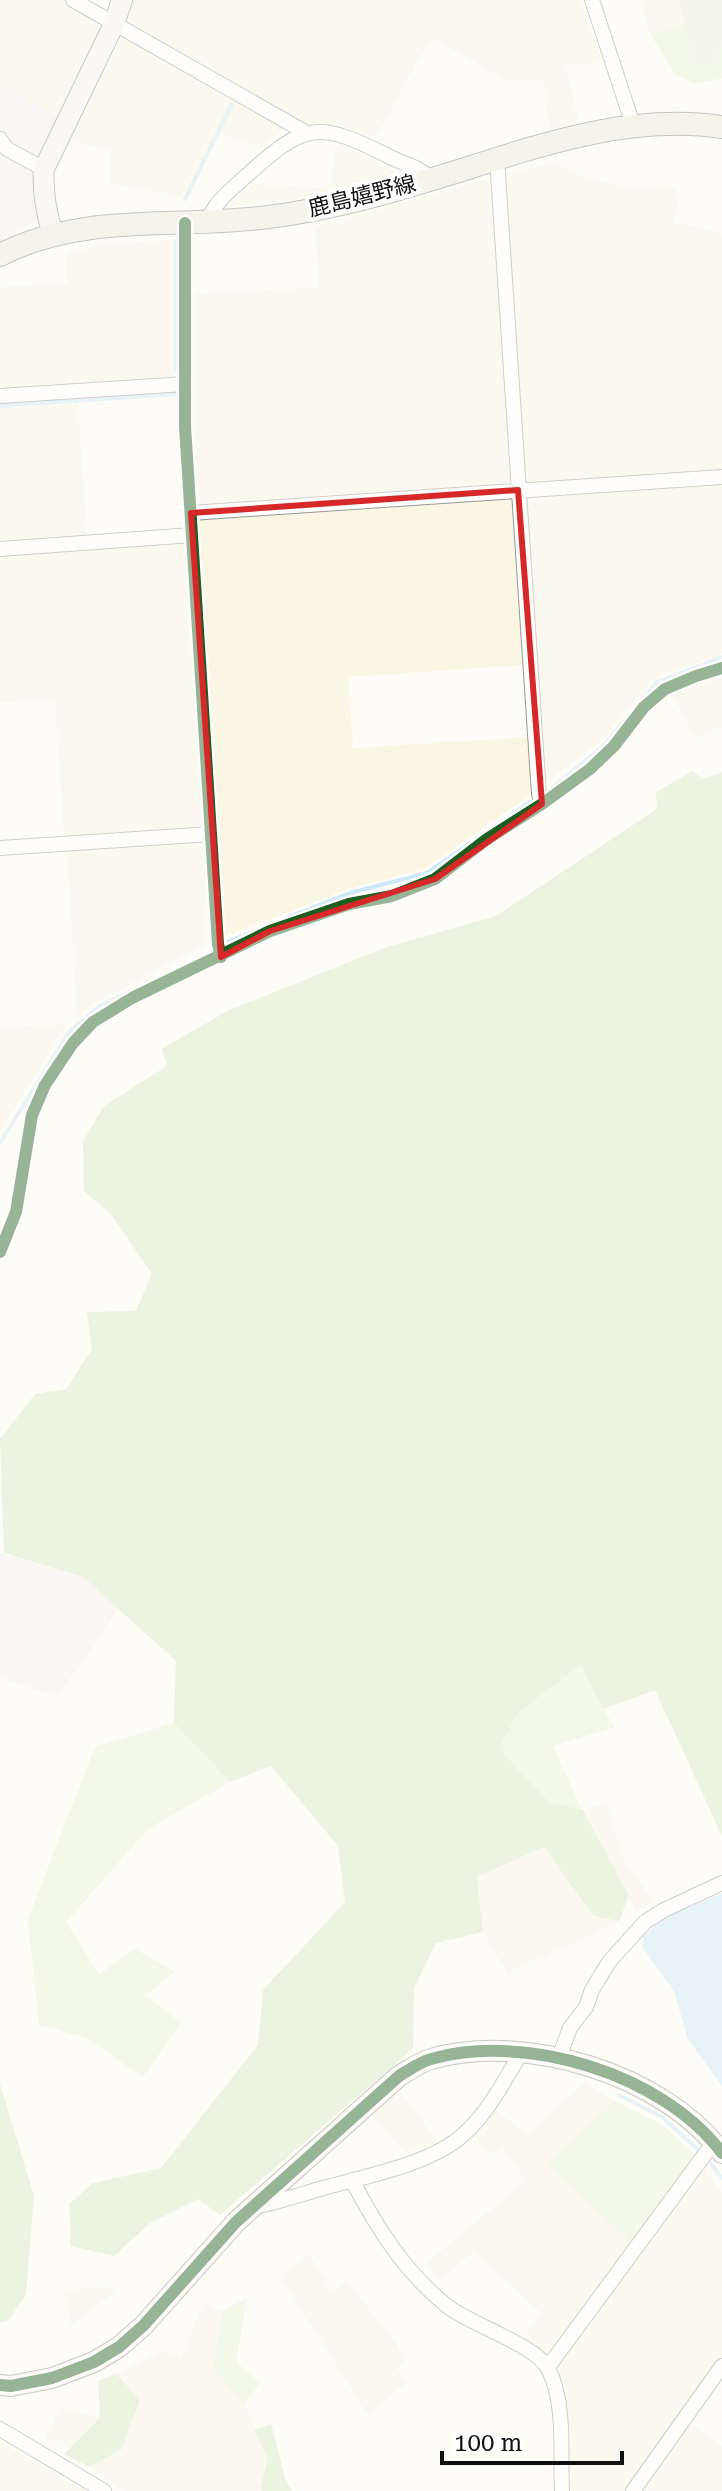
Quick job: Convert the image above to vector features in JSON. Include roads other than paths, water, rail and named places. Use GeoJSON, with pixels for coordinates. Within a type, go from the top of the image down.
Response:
{"type":"FeatureCollection","features":[{"type":"Feature","properties":{"kind":"main road","name":"鹿島嬉野線"},"geometry":{"type":"LineString","coordinates":[[0,255],[53,236],[95,227],[267,218],[322,208],[382,195],[536,145],[633,125],[722,127]]}},
{"type":"Feature","properties":{"kind":"street"},"geometry":{"type":"LineString","coordinates":[[73,0],[305,132]]}},
{"type":"Feature","properties":{"kind":"street"},"geometry":{"type":"LineString","coordinates":[[53,236],[46,207],[44,169],[114,24],[122,0]]}},
{"type":"Feature","properties":{"kind":"street"},"geometry":{"type":"LineString","coordinates":[[592,0],[633,125]]}},
{"type":"Feature","properties":{"kind":"street"},"geometry":{"type":"LineString","coordinates":[[221,957],[192,535],[185,384],[196,223],[281,144],[305,132],[324,130],[363,142],[391,158],[418,167],[431,179]]}},
{"type":"Feature","properties":{"kind":"street"},"geometry":{"type":"LineString","coordinates":[[0,139],[7,149],[44,169]]}},
{"type":"Feature","properties":{"kind":"street"},"geometry":{"type":"LineString","coordinates":[[497,159],[542,804]]}},
{"type":"Feature","properties":{"kind":"street"},"geometry":{"type":"LineString","coordinates":[[0,396],[185,384]]}},
{"type":"Feature","properties":{"kind":"street"},"geometry":{"type":"LineString","coordinates":[[191,513],[722,477]]}},
{"type":"Feature","properties":{"kind":"street"},"geometry":{"type":"LineString","coordinates":[[0,549],[192,535]]}},
{"type":"Feature","properties":{"kind":"street"},"geometry":{"type":"LineString","coordinates":[[0,1252],[3,1236],[16,1212],[32,1115],[45,1085],[73,1043],[93,1022],[132,998],[270,931],[349,904],[392,896],[435,879],[487,839],[590,769],[614,746],[644,707],[665,689],[722,668]]}},
{"type":"Feature","properties":{"kind":"street"},"geometry":{"type":"LineString","coordinates":[[0,848],[211,834]]}},
{"type":"Feature","properties":{"kind":"street"},"geometry":{"type":"LineString","coordinates":[[559,2057],[570,2028],[586,2007],[609,1962],[645,1922],[722,1883]]}},
{"type":"Feature","properties":{"kind":"street"},"geometry":{"type":"LineString","coordinates":[[0,2385],[52,2378],[94,2362],[119,2347],[143,2326],[252,2207],[399,2076],[428,2060],[462,2052],[559,2057],[611,2073],[669,2104],[718,2148],[548,2367]]}},
{"type":"Feature","properties":{"kind":"street"},"geometry":{"type":"LineString","coordinates":[[252,2207],[352,2180],[445,2149],[465,2134],[490,2105],[521,2053]]}},
{"type":"Feature","properties":{"kind":"street"},"geometry":{"type":"LineString","coordinates":[[352,2180],[389,2246],[421,2282],[449,2308],[532,2353],[548,2367],[559,2409],[562,2491]]}},
{"type":"Feature","properties":{"kind":"street"},"geometry":{"type":"LineString","coordinates":[[633,2491],[722,2366]]}},
{"type":"Feature","properties":{"kind":"street"},"geometry":{"type":"LineString","coordinates":[[0,2429],[104,2491]]}},
{"type":"Feature","properties":{"kind":"water"},"geometry":{"type":"Polygon","coordinates":[[[722,1893],[722,2086],[688,2039],[674,1991],[642,1947],[644,1935],[666,1917],[722,1893]]]}},
{"type":"Feature","properties":{"kind":"waterway"},"geometry":{"type":"LineString","coordinates":[[185,199],[232,104]]}},
{"type":"Feature","properties":{"kind":"waterway"},"geometry":{"type":"LineString","coordinates":[[176,241],[176,372]]}},
{"type":"Feature","properties":{"kind":"waterway"},"geometry":{"type":"LineString","coordinates":[[0,406],[176,394]]}},
{"type":"Feature","properties":{"kind":"waterway"},"geometry":{"type":"LineString","coordinates":[[553,787],[603,746],[657,682],[722,657]]}},
{"type":"Feature","properties":{"kind":"waterway"},"geometry":{"type":"LineString","coordinates":[[503,821],[530,802]]}},
{"type":"Feature","properties":{"kind":"waterway"},"geometry":{"type":"LineString","coordinates":[[286,918],[350,893],[427,873],[472,842]]}},
{"type":"Feature","properties":{"kind":"waterway"},"geometry":{"type":"LineString","coordinates":[[229,941],[252,932]]}},
{"type":"Feature","properties":{"kind":"waterway"},"geometry":{"type":"LineString","coordinates":[[0,1143],[69,1032],[100,1006],[127,993]]}},
{"type":"Feature","properties":{"kind":"waterway"},"geometry":{"type":"LineString","coordinates":[[619,2095],[662,2117],[702,2153]]}},
{"type":"Feature","properties":{"kind":"waterway"},"geometry":{"type":"LineString","coordinates":[[707,2159],[722,2178]]}}]}
